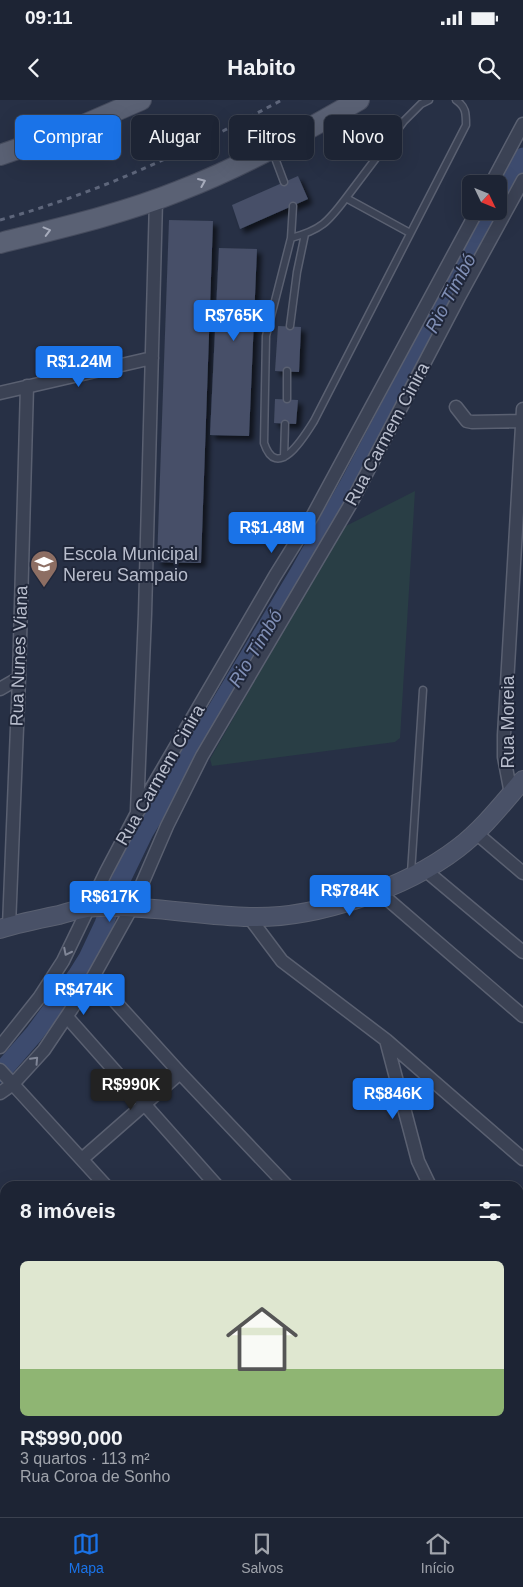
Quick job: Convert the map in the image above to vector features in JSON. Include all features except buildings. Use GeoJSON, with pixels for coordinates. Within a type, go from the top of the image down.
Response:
{"type":"FeatureCollection","features":[{"type":"Feature","properties":{"kind":"main road"},"geometry":{"type":"LineString","coordinates":[[314,125],[358,100]]}},
{"type":"Feature","properties":{"kind":"main road"},"geometry":{"type":"LineString","coordinates":[[0,155],[72,130],[133,102]]}},
{"type":"Feature","properties":{"kind":"main road"},"geometry":{"type":"LineString","coordinates":[[0,243],[156,200],[210,179],[250,160]]}},
{"type":"Feature","properties":{"kind":"main road"},"geometry":{"type":"LineString","coordinates":[[4,928],[93,907],[128,907],[249,917],[314,911],[378,891],[418,874],[458,848],[476,833],[523,780]]}},
{"type":"Feature","properties":{"kind":"street"},"geometry":{"type":"LineString","coordinates":[[496,175],[523,124]]}},
{"type":"Feature","properties":{"kind":"street","name":"Rua Carmem Cinira"},"geometry":{"type":"LineString","coordinates":[[0,1093],[7,1078],[44,1050],[94,977],[202,756],[350,505],[459,297],[523,180]]}},
{"type":"Feature","properties":{"kind":"street"},"geometry":{"type":"LineString","coordinates":[[137,813],[145,614],[156,200]]}},
{"type":"Feature","properties":{"kind":"street","name":"Rua Carmem Cinira"},"geometry":{"type":"LineString","coordinates":[[0,1047],[39,998],[63,961],[93,907],[137,813],[275,576],[313,515],[472,220]]}},
{"type":"Feature","properties":{"kind":"street"},"geometry":{"type":"LineString","coordinates":[[0,392],[152,358]]}},
{"type":"Feature","properties":{"kind":"street","name":"Rua Nunes Viana"},"geometry":{"type":"LineString","coordinates":[[4,928],[19,678],[27,386]]}},
{"type":"Feature","properties":{"kind":"street"},"geometry":{"type":"LineString","coordinates":[[456,407],[467,421],[472,422],[522,420]]}},
{"type":"Feature","properties":{"kind":"street","name":"Rua Moreia"},"geometry":{"type":"LineString","coordinates":[[510,794],[504,757],[504,735],[523,410]]}},
{"type":"Feature","properties":{"kind":"street"},"geometry":{"type":"LineString","coordinates":[[0,689],[19,678]]}},
{"type":"Feature","properties":{"kind":"street"},"geometry":{"type":"LineString","coordinates":[[476,833],[523,873]]}},
{"type":"Feature","properties":{"kind":"street"},"geometry":{"type":"LineString","coordinates":[[418,874],[523,952]]}},
{"type":"Feature","properties":{"kind":"street"},"geometry":{"type":"LineString","coordinates":[[378,891],[523,1016]]}},
{"type":"Feature","properties":{"kind":"street"},"geometry":{"type":"LineString","coordinates":[[249,917],[282,961],[386,1040],[523,1159]]}},
{"type":"Feature","properties":{"kind":"street"},"geometry":{"type":"LineString","coordinates":[[94,977],[180,1073],[281,1181]]}},
{"type":"Feature","properties":{"kind":"street"},"geometry":{"type":"LineString","coordinates":[[67,1017],[212,1181]]}},
{"type":"Feature","properties":{"kind":"street"},"geometry":{"type":"LineString","coordinates":[[386,1040],[418,1161],[428,1181]]}},
{"type":"Feature","properties":{"kind":"street"},"geometry":{"type":"LineString","coordinates":[[82,1159],[180,1073]]}},
{"type":"Feature","properties":{"kind":"street"},"geometry":{"type":"LineString","coordinates":[[7,1078],[102,1181]]}},
{"type":"Feature","properties":{"kind":"lane"},"geometry":{"type":"LineString","coordinates":[[291,238],[320,228],[333,216],[404,121],[421,104],[429,100]]}},
{"type":"Feature","properties":{"kind":"lane"},"geometry":{"type":"LineString","coordinates":[[293,206],[291,238],[266,336],[264,443],[267,452],[272,457],[278,459],[284,457],[301,442],[314,421],[466,125],[466,112],[462,104],[456,100]]}},
{"type":"Feature","properties":{"kind":"lane"},"geometry":{"type":"LineString","coordinates":[[275,160],[284,182]]}},
{"type":"Feature","properties":{"kind":"lane"},"geometry":{"type":"LineString","coordinates":[[346,198],[410,234]]}},
{"type":"Feature","properties":{"kind":"lane"},"geometry":{"type":"LineString","coordinates":[[290,326],[297,272],[305,234]]}},
{"type":"Feature","properties":{"kind":"lane"},"geometry":{"type":"LineString","coordinates":[[287,371],[287,399]]}},
{"type":"Feature","properties":{"kind":"lane"},"geometry":{"type":"LineString","coordinates":[[284,457],[285,424]]}},
{"type":"Feature","properties":{"kind":"lane"},"geometry":{"type":"LineString","coordinates":[[418,874],[423,690]]}},
{"type":"Feature","properties":{"kind":"shaded area"},"geometry":{"type":"Polygon","coordinates":[[[415,491],[400,738],[395,742],[212,766],[210,759],[342,528],[415,491]]]}},
{"type":"Feature","properties":{"kind":"waterway","name":"Rio Timbó"},"geometry":{"type":"LineString","coordinates":[[508,186],[523,157]]}},
{"type":"Feature","properties":{"kind":"waterway","name":"Rio Timbó"},"geometry":{"type":"LineString","coordinates":[[0,1073],[34,1034],[88,958],[104,924],[116,890],[144,832],[298,575],[350,483],[489,220]]}},
{"type":"Feature","properties":{"kind":"railway"},"geometry":{"type":"LineString","coordinates":[[0,220],[73,197],[120,179],[202,142],[282,100]]}},
{"type":"Feature","properties":{"kind":"place","name":"Escola Municipal Nereu Sampaio"},"geometry":{"type":"Point","coordinates":[44,588]}}]}
